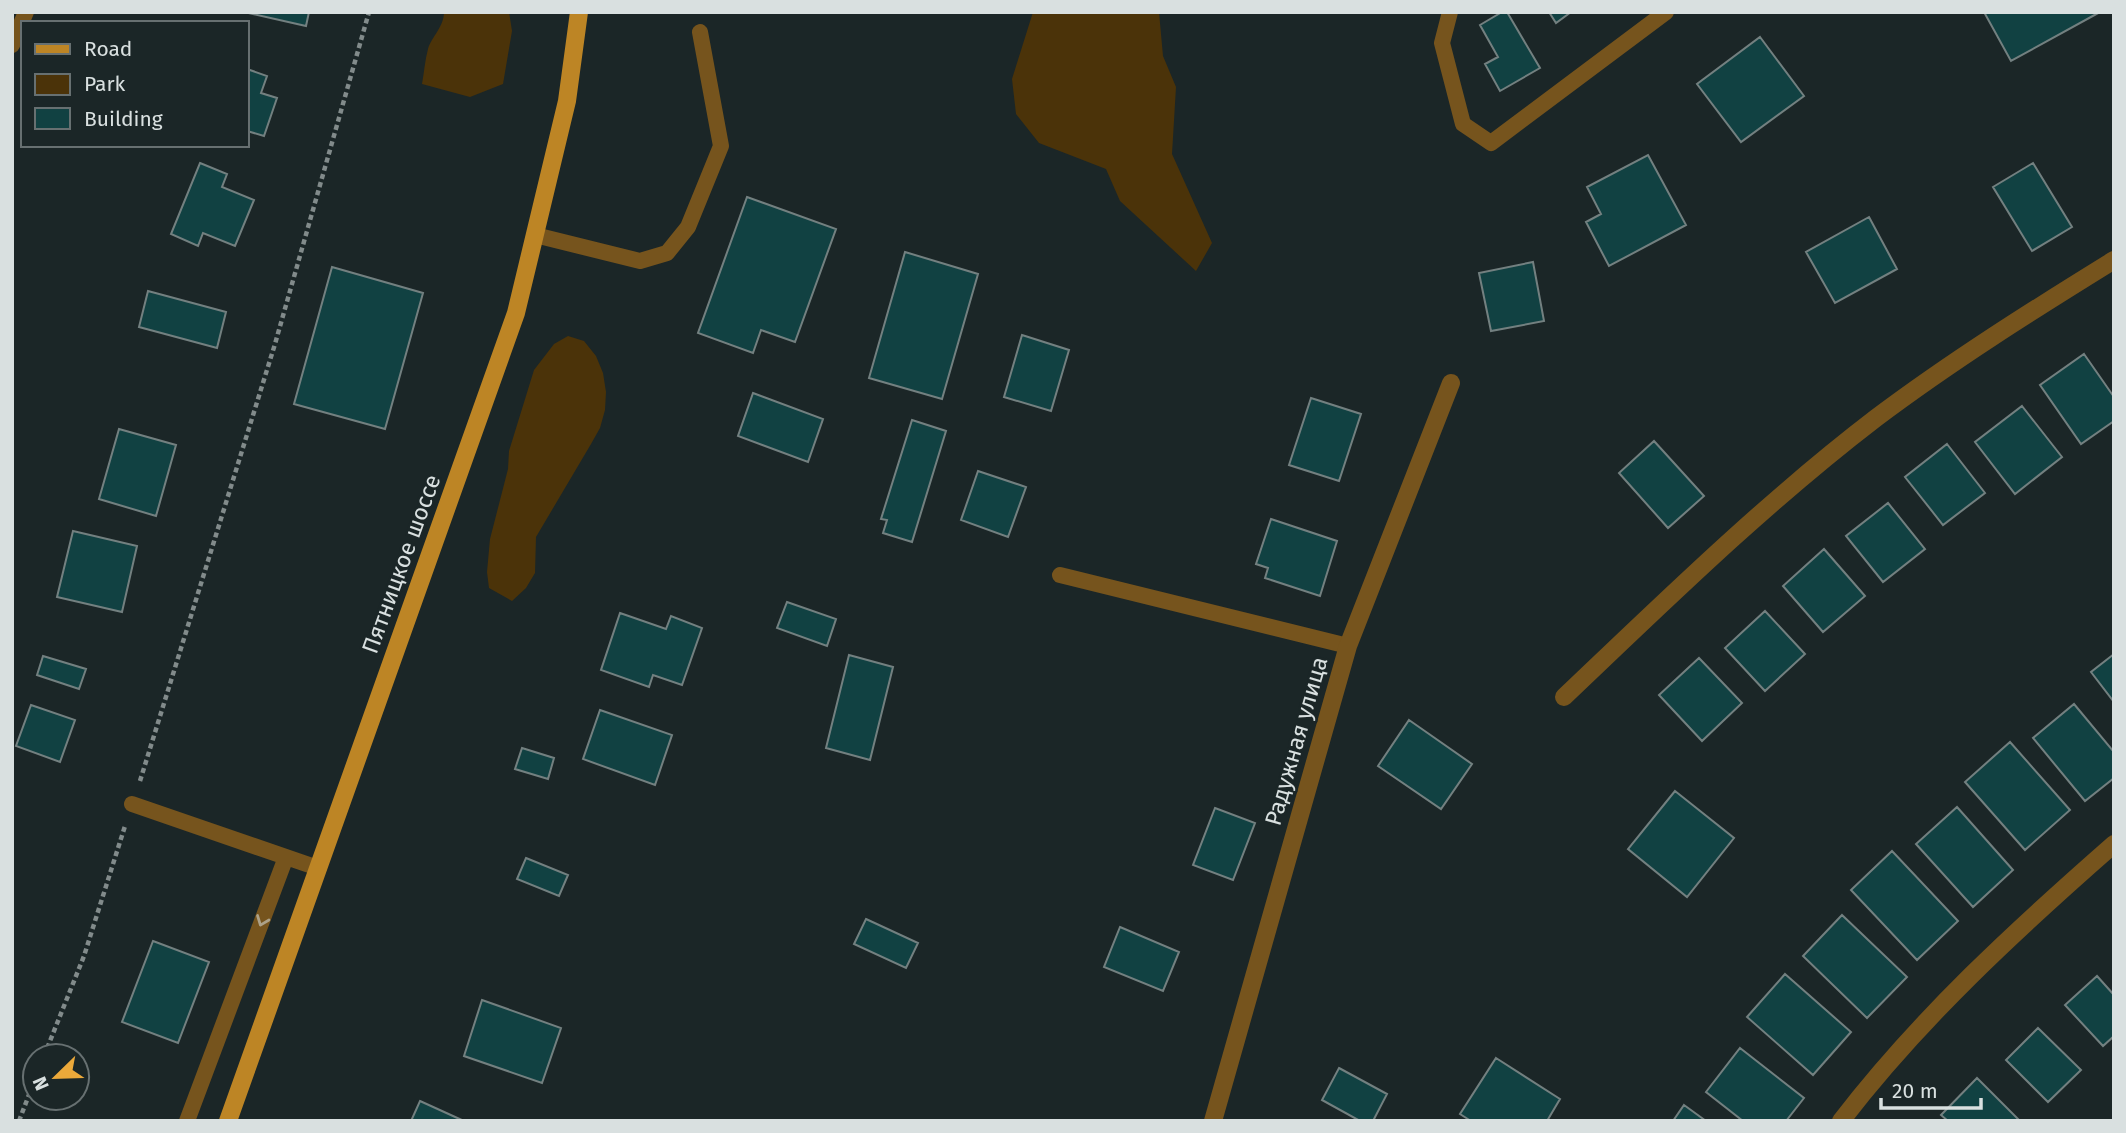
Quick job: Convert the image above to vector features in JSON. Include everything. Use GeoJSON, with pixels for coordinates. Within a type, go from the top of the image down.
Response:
{"type":"FeatureCollection","features":[{"type":"Feature","properties":{"kind":"main road","name":"Пятницкое шоссе"},"geometry":{"type":"LineString","coordinates":[[228,1121],[516,313],[567,101],[579,12]]}},
{"type":"Feature","properties":{"kind":"street"},"geometry":{"type":"LineString","coordinates":[[1564,697],[1748,523],[1876,418],[2030,312],[2114,260]]}},
{"type":"Feature","properties":{"kind":"street","name":"Радужная улица"},"geometry":{"type":"LineString","coordinates":[[1213,1121],[1348,646],[1451,383]]}},
{"type":"Feature","properties":{"kind":"street"},"geometry":{"type":"LineString","coordinates":[[1841,1121],[1874,1078],[2020,926],[2114,844]]}},
{"type":"Feature","properties":{"kind":"lane"},"geometry":{"type":"LineString","coordinates":[[1450,12],[1441,43],[1463,124],[1492,144],[1666,12]]}},
{"type":"Feature","properties":{"kind":"lane"},"geometry":{"type":"LineString","coordinates":[[12,45],[21,24]]}},
{"type":"Feature","properties":{"kind":"lane"},"geometry":{"type":"LineString","coordinates":[[535,236],[640,261],[667,253],[688,227],[722,146],[700,32]]}},
{"type":"Feature","properties":{"kind":"lane"},"geometry":{"type":"LineString","coordinates":[[1060,575],[1348,646]]}},
{"type":"Feature","properties":{"kind":"lane"},"geometry":{"type":"LineString","coordinates":[[132,804],[318,868]]}},
{"type":"Feature","properties":{"kind":"lane"},"geometry":{"type":"LineString","coordinates":[[187,1121],[286,857]]}},
{"type":"Feature","properties":{"kind":"path"},"geometry":{"type":"LineString","coordinates":[[50,1042],[85,956],[275,344],[369,12]]}},
{"type":"Feature","properties":{"kind":"green space"},"geometry":{"type":"Polygon","coordinates":[[[444,12],[509,12],[512,31],[503,84],[470,97],[422,84],[428,49],[442,22],[444,12]]]}},
{"type":"Feature","properties":{"kind":"green space"},"geometry":{"type":"Polygon","coordinates":[[[1033,12],[1159,12],[1163,56],[1176,87],[1172,154],[1212,243],[1196,271],[1120,201],[1106,169],[1039,143],[1016,114],[1012,79],[1033,12]]]}},
{"type":"Feature","properties":{"kind":"green space"},"geometry":{"type":"Polygon","coordinates":[[[568,336],[584,341],[596,356],[603,373],[605,410],[600,428],[536,537],[535,573],[526,588],[512,601],[489,588],[487,572],[490,539],[508,469],[509,451],[534,370],[554,344],[568,336]]]}},
{"type":"Feature","properties":{"kind":"building"},"geometry":{"type":"Polygon","coordinates":[[[244,12],[309,12],[306,26],[244,12]]]}},
{"type":"Feature","properties":{"kind":"building"},"geometry":{"type":"Polygon","coordinates":[[[1502,12],[1507,12],[1540,68],[1500,91],[1485,64],[1498,57],[1480,25],[1502,12]]]}},
{"type":"Feature","properties":{"kind":"building"},"geometry":{"type":"Polygon","coordinates":[[[1549,12],[1571,12],[1556,23],[1549,12]]]}},
{"type":"Feature","properties":{"kind":"building"},"geometry":{"type":"Polygon","coordinates":[[[1984,12],[2100,12],[2011,61],[1984,12]]]}},
{"type":"Feature","properties":{"kind":"building"},"geometry":{"type":"Polygon","coordinates":[[[1760,37],[1804,96],[1741,142],[1697,84],[1760,37]]]}},
{"type":"Feature","properties":{"kind":"building"},"geometry":{"type":"Polygon","coordinates":[[[248,69],[267,76],[261,93],[277,98],[264,136],[248,131],[248,69]]]}},
{"type":"Feature","properties":{"kind":"building"},"geometry":{"type":"Polygon","coordinates":[[[1648,155],[1686,225],[1609,266],[1586,222],[1601,214],[1587,187],[1648,155]]]}},
{"type":"Feature","properties":{"kind":"building"},"geometry":{"type":"Polygon","coordinates":[[[200,163],[227,174],[222,187],[254,200],[235,246],[203,233],[198,246],[171,234],[200,163]]]}},
{"type":"Feature","properties":{"kind":"building"},"geometry":{"type":"Polygon","coordinates":[[[2033,163],[2072,227],[2032,251],[1993,187],[2033,163]]]}},
{"type":"Feature","properties":{"kind":"building"},"geometry":{"type":"Polygon","coordinates":[[[747,197],[836,229],[795,342],[761,330],[753,353],[698,333],[747,197]]]}},
{"type":"Feature","properties":{"kind":"building"},"geometry":{"type":"Polygon","coordinates":[[[1869,217],[1897,269],[1835,303],[1806,252],[1869,217]]]}},
{"type":"Feature","properties":{"kind":"building"},"geometry":{"type":"Polygon","coordinates":[[[905,252],[978,274],[942,399],[869,378],[905,252]]]}},
{"type":"Feature","properties":{"kind":"building"},"geometry":{"type":"Polygon","coordinates":[[[1533,262],[1544,321],[1491,331],[1479,273],[1533,262]]]}},
{"type":"Feature","properties":{"kind":"building"},"geometry":{"type":"Polygon","coordinates":[[[332,267],[423,293],[385,429],[294,404],[332,267]]]}},
{"type":"Feature","properties":{"kind":"building"},"geometry":{"type":"Polygon","coordinates":[[[148,291],[226,312],[217,348],[139,327],[148,291]]]}},
{"type":"Feature","properties":{"kind":"building"},"geometry":{"type":"Polygon","coordinates":[[[1022,335],[1069,350],[1051,411],[1004,397],[1022,335]]]}},
{"type":"Feature","properties":{"kind":"building"},"geometry":{"type":"Polygon","coordinates":[[[2084,354],[2114,397],[2114,421],[2081,444],[2040,385],[2084,354]]]}},
{"type":"Feature","properties":{"kind":"building"},"geometry":{"type":"Polygon","coordinates":[[[753,393],[823,419],[808,462],[738,436],[753,393]]]}},
{"type":"Feature","properties":{"kind":"building"},"geometry":{"type":"Polygon","coordinates":[[[1311,398],[1361,414],[1339,481],[1289,465],[1311,398]]]}},
{"type":"Feature","properties":{"kind":"building"},"geometry":{"type":"Polygon","coordinates":[[[2022,406],[2062,457],[2015,494],[1975,442],[2022,406]]]}},
{"type":"Feature","properties":{"kind":"building"},"geometry":{"type":"Polygon","coordinates":[[[912,420],[946,431],[912,542],[883,533],[887,520],[881,519],[912,420]]]}},
{"type":"Feature","properties":{"kind":"building"},"geometry":{"type":"Polygon","coordinates":[[[119,429],[176,445],[156,516],[99,499],[119,429]]]}},
{"type":"Feature","properties":{"kind":"building"},"geometry":{"type":"Polygon","coordinates":[[[1654,441],[1704,496],[1668,528],[1619,473],[1654,441]]]}},
{"type":"Feature","properties":{"kind":"building"},"geometry":{"type":"Polygon","coordinates":[[[1947,444],[1985,493],[1943,525],[1905,477],[1947,444]]]}},
{"type":"Feature","properties":{"kind":"building"},"geometry":{"type":"Polygon","coordinates":[[[978,471],[1026,487],[1008,537],[961,520],[978,471]]]}},
{"type":"Feature","properties":{"kind":"building"},"geometry":{"type":"Polygon","coordinates":[[[1888,503],[1925,549],[1883,582],[1846,536],[1888,503]]]}},
{"type":"Feature","properties":{"kind":"building"},"geometry":{"type":"Polygon","coordinates":[[[1271,519],[1337,541],[1320,596],[1265,578],[1268,568],[1256,564],[1271,519]]]}},
{"type":"Feature","properties":{"kind":"building"},"geometry":{"type":"Polygon","coordinates":[[[73,531],[137,546],[122,612],[57,597],[73,531]]]}},
{"type":"Feature","properties":{"kind":"building"},"geometry":{"type":"Polygon","coordinates":[[[1824,549],[1865,596],[1823,632],[1783,586],[1824,549]]]}},
{"type":"Feature","properties":{"kind":"building"},"geometry":{"type":"Polygon","coordinates":[[[787,602],[836,619],[827,646],[777,628],[787,602]]]}},
{"type":"Feature","properties":{"kind":"building"},"geometry":{"type":"Polygon","coordinates":[[[1765,611],[1805,654],[1765,691],[1725,648],[1765,611]]]}},
{"type":"Feature","properties":{"kind":"building"},"geometry":{"type":"Polygon","coordinates":[[[620,613],[666,629],[671,616],[702,628],[682,685],[653,675],[649,687],[601,670],[620,613]]]}},
{"type":"Feature","properties":{"kind":"building"},"geometry":{"type":"Polygon","coordinates":[[[2114,654],[2114,702],[2091,672],[2114,654]]]}},
{"type":"Feature","properties":{"kind":"building"},"geometry":{"type":"Polygon","coordinates":[[[849,655],[893,667],[870,760],[826,748],[849,655]]]}},
{"type":"Feature","properties":{"kind":"building"},"geometry":{"type":"Polygon","coordinates":[[[43,656],[86,669],[79,689],[37,675],[43,656]]]}},
{"type":"Feature","properties":{"kind":"building"},"geometry":{"type":"Polygon","coordinates":[[[1699,658],[1742,703],[1702,741],[1659,695],[1699,658]]]}},
{"type":"Feature","properties":{"kind":"building"},"geometry":{"type":"Polygon","coordinates":[[[2074,704],[2114,752],[2114,778],[2085,801],[2033,738],[2074,704]]]}},
{"type":"Feature","properties":{"kind":"building"},"geometry":{"type":"Polygon","coordinates":[[[31,705],[75,720],[60,762],[16,746],[31,705]]]}},
{"type":"Feature","properties":{"kind":"building"},"geometry":{"type":"Polygon","coordinates":[[[600,710],[672,735],[655,785],[583,759],[600,710]]]}},
{"type":"Feature","properties":{"kind":"building"},"geometry":{"type":"Polygon","coordinates":[[[1409,720],[1472,764],[1441,809],[1378,766],[1409,720]]]}},
{"type":"Feature","properties":{"kind":"building"},"geometry":{"type":"Polygon","coordinates":[[[2010,742],[2070,810],[2025,850],[1965,782],[2010,742]]]}},
{"type":"Feature","properties":{"kind":"building"},"geometry":{"type":"Polygon","coordinates":[[[522,748],[554,758],[548,779],[515,769],[522,748]]]}},
{"type":"Feature","properties":{"kind":"building"},"geometry":{"type":"Polygon","coordinates":[[[1675,791],[1734,838],[1687,897],[1628,849],[1675,791]]]}},
{"type":"Feature","properties":{"kind":"building"},"geometry":{"type":"Polygon","coordinates":[[[1957,807],[2013,870],[1973,907],[1916,844],[1957,807]]]}},
{"type":"Feature","properties":{"kind":"building"},"geometry":{"type":"Polygon","coordinates":[[[1215,808],[1255,823],[1233,880],[1193,865],[1215,808]]]}},
{"type":"Feature","properties":{"kind":"building"},"geometry":{"type":"Polygon","coordinates":[[[1892,851],[1958,921],[1917,960],[1851,890],[1892,851]]]}},
{"type":"Feature","properties":{"kind":"building"},"geometry":{"type":"Polygon","coordinates":[[[526,858],[568,875],[559,896],[517,879],[526,858]]]}},
{"type":"Feature","properties":{"kind":"building"},"geometry":{"type":"Polygon","coordinates":[[[1842,915],[1907,977],[1867,1018],[1803,956],[1842,915]]]}},
{"type":"Feature","properties":{"kind":"building"},"geometry":{"type":"Polygon","coordinates":[[[866,919],[918,943],[906,968],[854,944],[866,919]]]}},
{"type":"Feature","properties":{"kind":"building"},"geometry":{"type":"Polygon","coordinates":[[[1120,927],[1179,952],[1163,991],[1104,967],[1120,927]]]}},
{"type":"Feature","properties":{"kind":"building"},"geometry":{"type":"Polygon","coordinates":[[[153,941],[209,962],[178,1043],[122,1022],[153,941]]]}},
{"type":"Feature","properties":{"kind":"building"},"geometry":{"type":"Polygon","coordinates":[[[1785,974],[1851,1032],[1813,1075],[1747,1017],[1785,974]]]}},
{"type":"Feature","properties":{"kind":"building"},"geometry":{"type":"Polygon","coordinates":[[[2097,976],[2114,995],[2114,1036],[2103,1046],[2065,1005],[2097,976]]]}},
{"type":"Feature","properties":{"kind":"building"},"geometry":{"type":"Polygon","coordinates":[[[482,1000],[561,1028],[542,1083],[464,1056],[482,1000]]]}},
{"type":"Feature","properties":{"kind":"building"},"geometry":{"type":"Polygon","coordinates":[[[2038,1028],[2081,1070],[2048,1102],[2006,1060],[2038,1028]]]}},
{"type":"Feature","properties":{"kind":"building"},"geometry":{"type":"Polygon","coordinates":[[[1740,1048],[1804,1098],[1786,1121],[1743,1121],[1706,1092],[1740,1048]]]}},
{"type":"Feature","properties":{"kind":"building"},"geometry":{"type":"Polygon","coordinates":[[[1496,1058],[1560,1099],[1547,1121],[1471,1121],[1460,1114],[1496,1058]]]}},
{"type":"Feature","properties":{"kind":"building"},"geometry":{"type":"Polygon","coordinates":[[[1339,1068],[1387,1094],[1373,1121],[1360,1121],[1322,1100],[1339,1068]]]}},
{"type":"Feature","properties":{"kind":"building"},"geometry":{"type":"Polygon","coordinates":[[[1977,1078],[2020,1121],[1948,1121],[1941,1115],[1977,1078]]]}},
{"type":"Feature","properties":{"kind":"building"},"geometry":{"type":"Polygon","coordinates":[[[420,1101],[464,1121],[411,1121],[420,1101]]]}},
{"type":"Feature","properties":{"kind":"building"},"geometry":{"type":"Polygon","coordinates":[[[1684,1105],[1706,1121],[1673,1121],[1684,1105]]]}}]}
